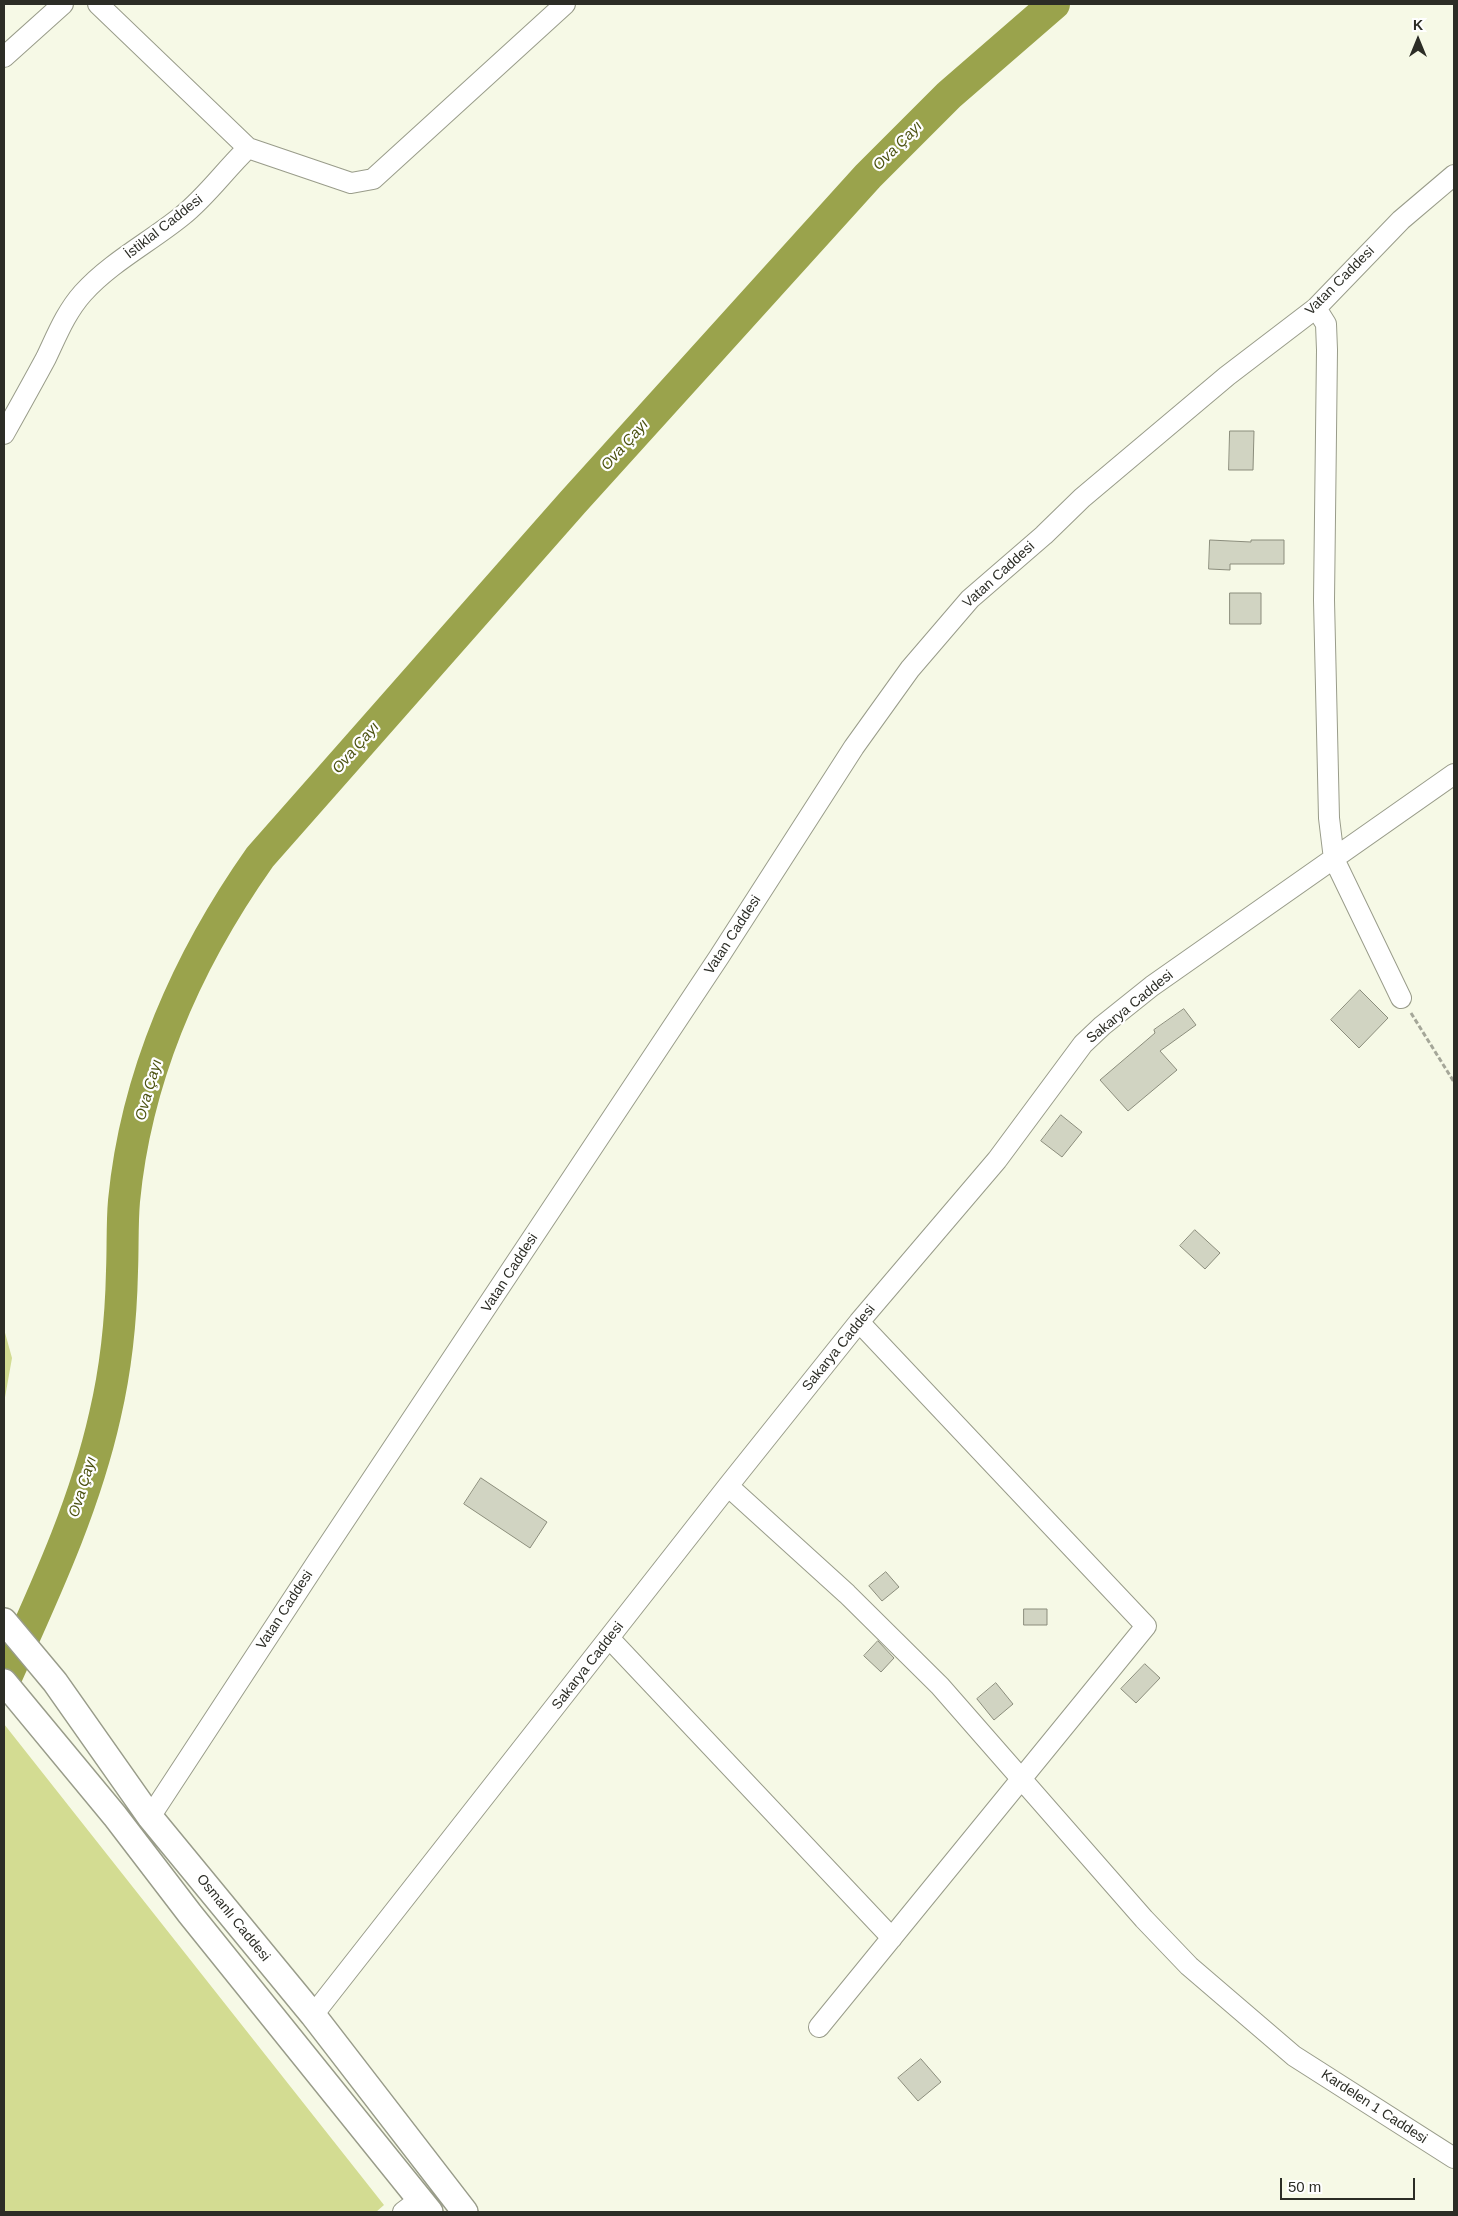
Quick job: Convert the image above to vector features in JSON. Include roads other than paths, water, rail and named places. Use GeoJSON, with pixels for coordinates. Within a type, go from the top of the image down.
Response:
{"type":"FeatureCollection","features":[{"type":"Feature","properties":{"kind":"main road","name":"Osmanlı Caddesi"},"geometry":{"type":"LineString","coordinates":[[4,1621],[55,1682],[150,1817],[313,2015],[465,2212]]}},
{"type":"Feature","properties":{"kind":"main road"},"geometry":{"type":"LineString","coordinates":[[4,1682],[114,1816],[417,2208]]}},
{"type":"Feature","properties":{"kind":"street"},"geometry":{"type":"LineString","coordinates":[[4,57],[63,4]]}},
{"type":"Feature","properties":{"kind":"street"},"geometry":{"type":"LineString","coordinates":[[98,4],[248,148],[351,183],[373,179],[564,4]]}},
{"type":"Feature","properties":{"kind":"street","name":"İstiklal Caddesi"},"geometry":{"type":"LineString","coordinates":[[4,434],[45,358],[66,314],[84,292],[116,264],[183,216],[248,148]]}},
{"type":"Feature","properties":{"kind":"street","name":"Vatan Caddesi"},"geometry":{"type":"LineString","coordinates":[[150,1817],[719,957],[854,747],[910,669],[970,599],[1044,535],[1082,498],[1227,376],[1316,308],[1401,220],[1454,175]]}},
{"type":"Feature","properties":{"kind":"street"},"geometry":{"type":"LineString","coordinates":[[1316,308],[1326,324],[1327,350],[1324,600],[1329,818],[1334,859],[1401,998]]}},
{"type":"Feature","properties":{"kind":"street","name":"Sakarya Caddesi"},"geometry":{"type":"LineString","coordinates":[[313,2015],[728,1486],[859,1322],[997,1160],[1066,1066],[1089,1038],[1152,986],[1454,774]]}},
{"type":"Feature","properties":{"kind":"street"},"geometry":{"type":"LineString","coordinates":[[819,2027],[1146,1626],[859,1322]]}},
{"type":"Feature","properties":{"kind":"street","name":"Kardelen 1 Caddesi"},"geometry":{"type":"LineString","coordinates":[[728,1486],[847,1594],[940,1686],[1144,1919],[1189,1966],[1294,2056],[1454,2158]]}},
{"type":"Feature","properties":{"kind":"street"},"geometry":{"type":"LineString","coordinates":[[609,1638],[892,1938]]}},
{"type":"Feature","properties":{"kind":"waterway","name":"Ova Çayı"},"geometry":{"type":"LineString","coordinates":[[4,1682],[48,1584],[74,1518],[86,1484],[105,1415],[115,1362],[119,1326],[124,1201],[130,1155],[140,1109],[153,1064],[188,978],[234,896],[260,857],[573,502],[868,176],[949,95],[1054,4]]}}]}
